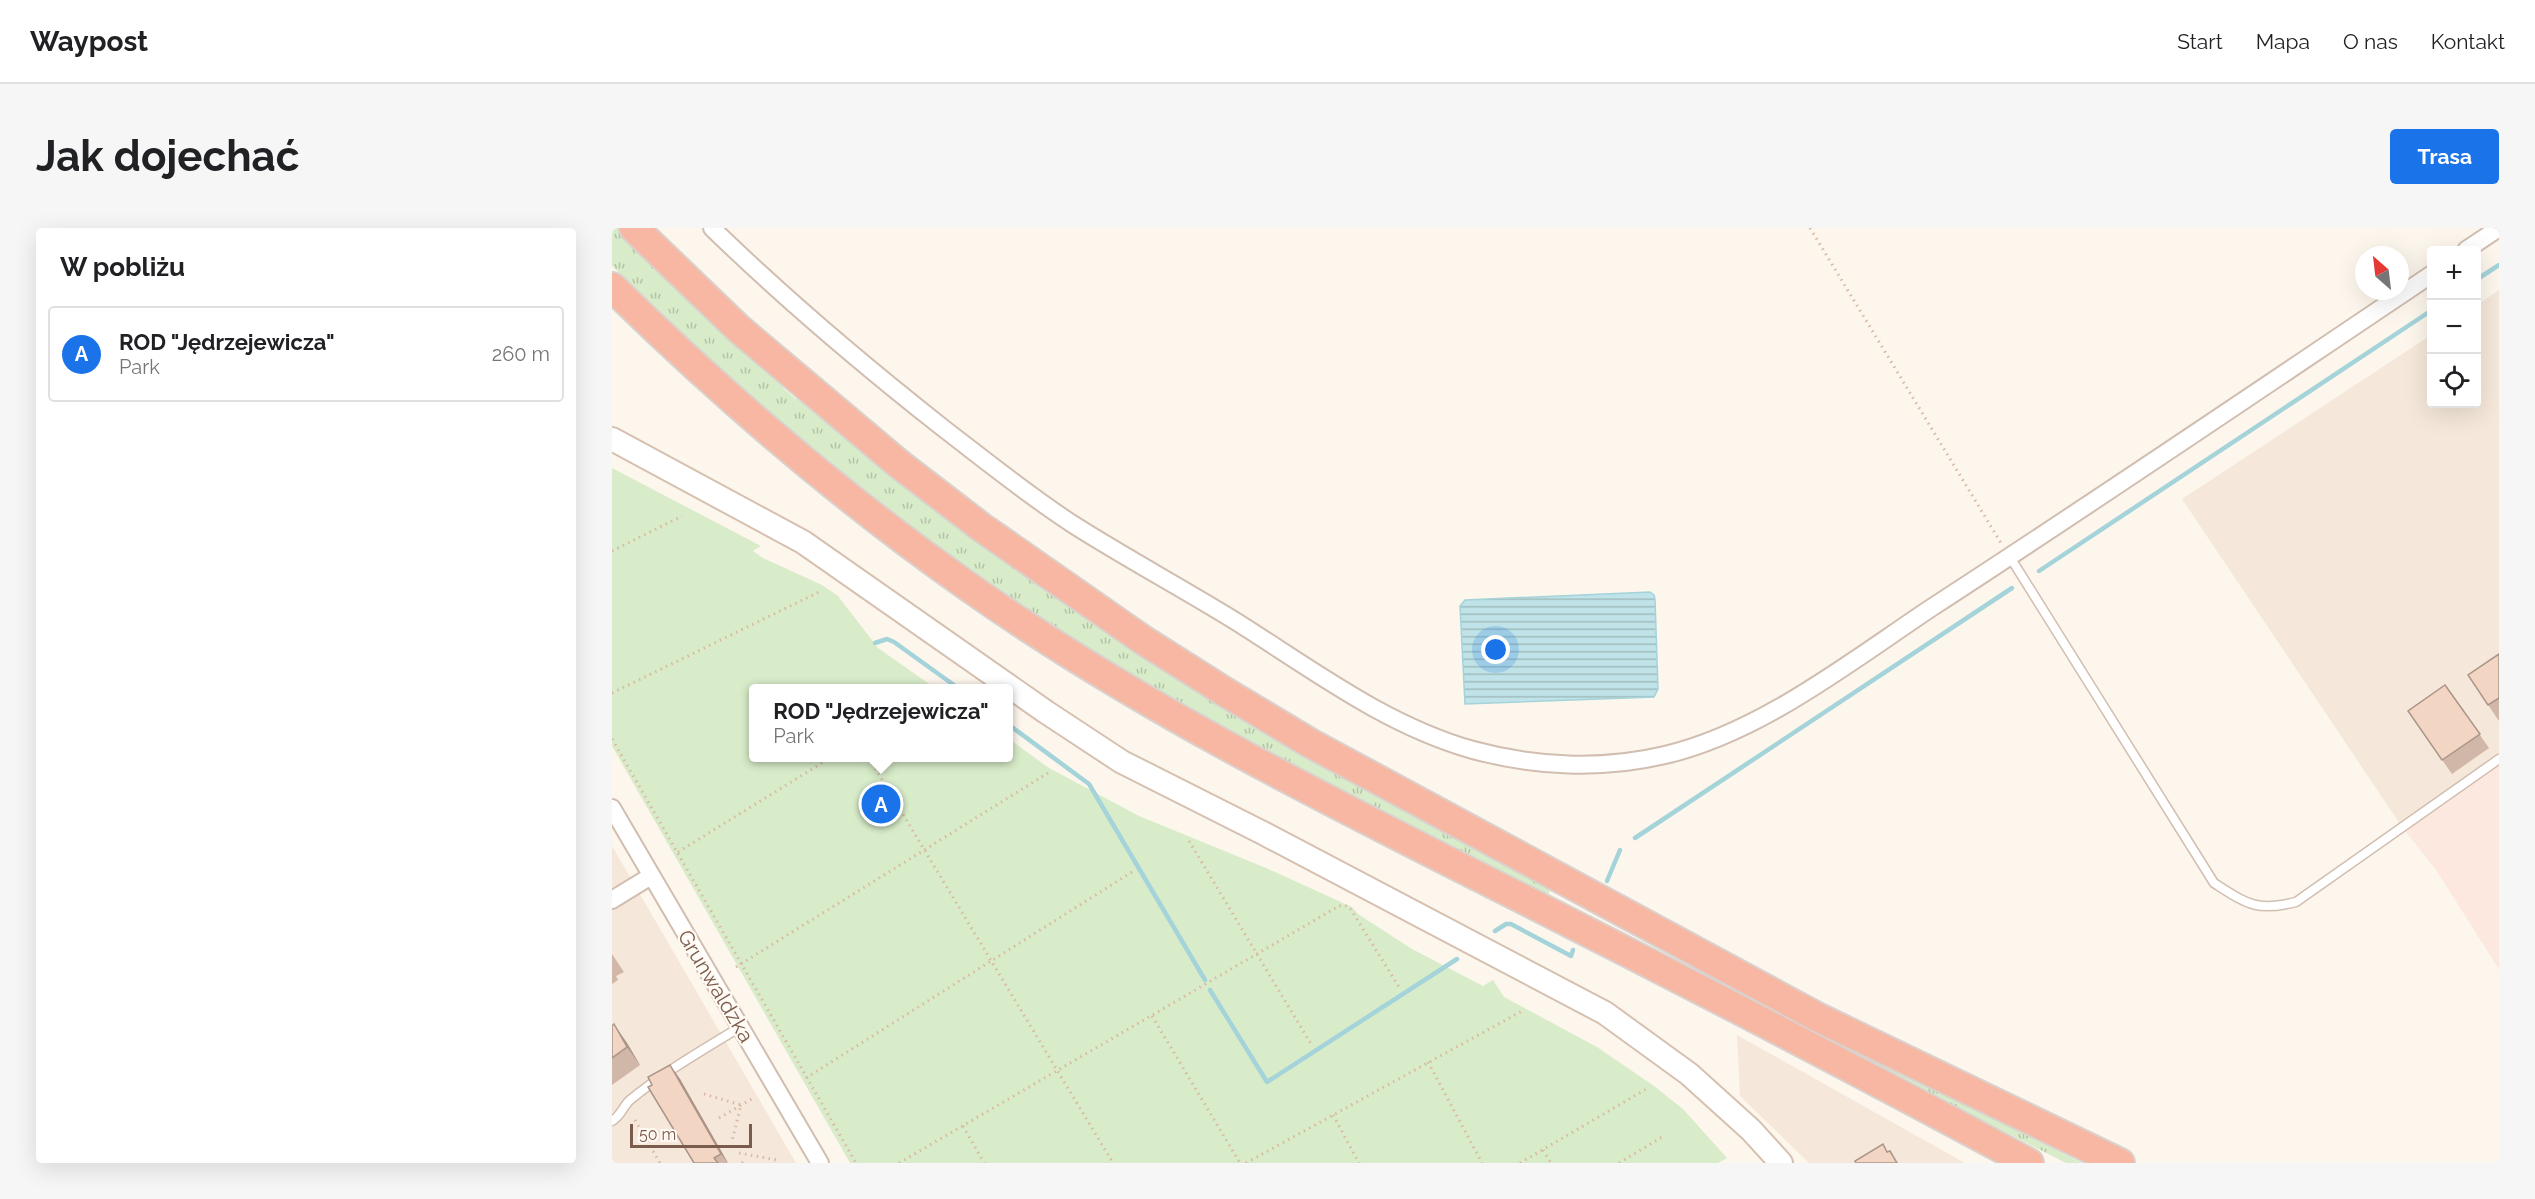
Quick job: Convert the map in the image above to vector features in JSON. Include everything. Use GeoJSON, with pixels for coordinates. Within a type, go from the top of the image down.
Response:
{"type":"FeatureCollection","features":[{"type":"Feature","properties":{"kind":"highway"},"geometry":{"type":"LineString","coordinates":[[634,228],[740,329],[899,464],[1000,540],[1143,640],[1216,687],[1310,743],[1819,1018],[2120,1163]]}},
{"type":"Feature","properties":{"kind":"highway"},"geometry":{"type":"LineString","coordinates":[[612,287],[737,404],[870,512],[966,585],[1123,686],[1194,729],[1283,778],[1537,906],[2029,1163]]}},
{"type":"Feature","properties":{"kind":"street"},"geometry":{"type":"LineString","coordinates":[[712,228],[818,326],[900,394],[988,464],[1072,524],[1229,617],[1377,711],[1427,734],[1469,749],[1516,760],[1581,765],[1610,764],[1666,755],[1720,738],[1776,709],[2010,557],[2427,277]]}},
{"type":"Feature","properties":{"kind":"street"},"geometry":{"type":"LineString","coordinates":[[2472,246],[2499,228]]}},
{"type":"Feature","properties":{"kind":"street"},"geometry":{"type":"LineString","coordinates":[[612,439],[803,542],[1006,684]]}},
{"type":"Feature","properties":{"kind":"street"},"geometry":{"type":"LineString","coordinates":[[1013,689],[1122,762],[1263,833],[1605,1013],[1656,1047],[1706,1088],[1751,1130],[1781,1163]]}},
{"type":"Feature","properties":{"kind":"street","name":"Grunwaldzka"},"geometry":{"type":"LineString","coordinates":[[612,808],[820,1163]]}},
{"type":"Feature","properties":{"kind":"street"},"geometry":{"type":"LineString","coordinates":[[612,900],[651,876]]}},
{"type":"Feature","properties":{"kind":"lane"},"geometry":{"type":"LineString","coordinates":[[2010,557],[2214,883],[2246,904],[2273,908],[2296,902],[2499,759]]}},
{"type":"Feature","properties":{"kind":"lane"},"geometry":{"type":"LineString","coordinates":[[612,1121],[617,1118],[628,1101],[683,1062],[740,1027]]}},
{"type":"Feature","properties":{"kind":"path"},"geometry":{"type":"LineString","coordinates":[[1810,228],[2010,557]]}},
{"type":"Feature","properties":{"kind":"path"},"geometry":{"type":"LineString","coordinates":[[612,551],[682,516]]}},
{"type":"Feature","properties":{"kind":"path"},"geometry":{"type":"LineString","coordinates":[[612,693],[821,591]]}},
{"type":"Feature","properties":{"kind":"path"},"geometry":{"type":"LineString","coordinates":[[612,739],[856,1163]]}},
{"type":"Feature","properties":{"kind":"path"},"geometry":{"type":"LineString","coordinates":[[678,852],[824,762]]}},
{"type":"Feature","properties":{"kind":"path"},"geometry":{"type":"LineString","coordinates":[[870,762],[1113,1163]]}},
{"type":"Feature","properties":{"kind":"path"},"geometry":{"type":"LineString","coordinates":[[736,967],[1048,773]]}},
{"type":"Feature","properties":{"kind":"path"},"geometry":{"type":"LineString","coordinates":[[1189,841],[1311,1044]]}},
{"type":"Feature","properties":{"kind":"path"},"geometry":{"type":"LineString","coordinates":[[806,1078],[1132,872]]}},
{"type":"Feature","properties":{"kind":"path"},"geometry":{"type":"LineString","coordinates":[[898,1163],[1344,905],[1350,908],[1399,987]]}},
{"type":"Feature","properties":{"kind":"path"},"geometry":{"type":"LineString","coordinates":[[1246,1163],[1522,1011]]}},
{"type":"Feature","properties":{"kind":"path"},"geometry":{"type":"LineString","coordinates":[[1152,1016],[1240,1163]]}},
{"type":"Feature","properties":{"kind":"path"},"geometry":{"type":"LineString","coordinates":[[1428,1062],[1482,1163]]}},
{"type":"Feature","properties":{"kind":"path"},"geometry":{"type":"LineString","coordinates":[[1520,1163],[1648,1088]]}},
{"type":"Feature","properties":{"kind":"path"},"geometry":{"type":"LineString","coordinates":[[704,1094],[741,1105]]}},
{"type":"Feature","properties":{"kind":"path"},"geometry":{"type":"LineString","coordinates":[[719,1118],[755,1097]]}},
{"type":"Feature","properties":{"kind":"path"},"geometry":{"type":"LineString","coordinates":[[732,1141],[741,1105]]}},
{"type":"Feature","properties":{"kind":"path"},"geometry":{"type":"LineString","coordinates":[[1333,1115],[1359,1163]]}},
{"type":"Feature","properties":{"kind":"path"},"geometry":{"type":"LineString","coordinates":[[635,1120],[660,1163]]}},
{"type":"Feature","properties":{"kind":"path"},"geometry":{"type":"LineString","coordinates":[[963,1126],[984,1163]]}},
{"type":"Feature","properties":{"kind":"path"},"geometry":{"type":"LineString","coordinates":[[1619,1163],[1662,1137]]}},
{"type":"Feature","properties":{"kind":"path"},"geometry":{"type":"LineString","coordinates":[[1543,1150],[1551,1163]]}},
{"type":"Feature","properties":{"kind":"path"},"geometry":{"type":"LineString","coordinates":[[739,1153],[777,1160],[775,1163]]}},
{"type":"Feature","properties":{"kind":"shaded area"},"geometry":{"type":"Polygon","coordinates":[[[2499,290],[2499,969],[2435,868],[2402,827],[2182,499],[2427,338],[2427,408],[2481,408],[2481,302],[2499,290]]]}},
{"type":"Feature","properties":{"kind":"shaded area"},"geometry":{"type":"Polygon","coordinates":[[[2499,761],[2499,969],[2435,868],[2402,827],[2499,761]]]}},
{"type":"Feature","properties":{"kind":"shaded area"},"geometry":{"type":"Polygon","coordinates":[[[612,846],[796,1163],[612,1163],[612,846]]]}},
{"type":"Feature","properties":{"kind":"shaded area"},"geometry":{"type":"Polygon","coordinates":[[[1737,1035],[1965,1163],[1809,1163],[1740,1096],[1737,1035]]]}},
{"type":"Feature","properties":{"kind":"green space"},"geometry":{"type":"Polygon","coordinates":[[[612,228],[620,228],[778,377],[784,389],[796,399],[802,398],[1363,787],[1550,890],[1547,898],[1406,829],[1122,673],[1001,592],[892,512],[791,430],[705,355],[612,266],[612,228]]]}},
{"type":"Feature","properties":{"kind":"green space"},"geometry":{"type":"Polygon","coordinates":[[[612,468],[761,546],[753,551],[763,558],[822,585],[838,596],[878,648],[929,684],[749,684],[749,762],[1013,762],[1013,742],[1049,768],[1139,816],[1266,868],[1352,907],[1358,914],[1412,949],[1483,986],[1493,980],[1504,997],[1597,1047],[1654,1086],[1683,1109],[1727,1158],[1718,1163],[850,1163],[612,746],[612,468]]]}},
{"type":"Feature","properties":{"kind":"green space"},"geometry":{"type":"Polygon","coordinates":[[[1745,992],[2082,1163],[2066,1163],[1743,998],[1745,992]]]}},
{"type":"Feature","properties":{"kind":"water"},"geometry":{"type":"Polygon","coordinates":[[[1650,592],[1655,599],[1658,689],[1654,697],[1465,704],[1460,606],[1465,600],[1650,592]]]}},
{"type":"Feature","properties":{"kind":"building"},"geometry":{"type":"Polygon","coordinates":[[[2499,654],[2499,698],[2488,705],[2468,675],[2499,654]]]}},
{"type":"Feature","properties":{"kind":"building"},"geometry":{"type":"Polygon","coordinates":[[[2445,685],[2480,734],[2442,760],[2408,711],[2445,685]]]}},
{"type":"Feature","properties":{"kind":"building"},"geometry":{"type":"Polygon","coordinates":[[[614,1024],[627,1047],[612,1058],[612,1026],[614,1024]]]}},
{"type":"Feature","properties":{"kind":"building"},"geometry":{"type":"Polygon","coordinates":[[[670,1065],[721,1154],[714,1158],[718,1163],[694,1163],[648,1087],[652,1085],[648,1077],[670,1065]]]}},
{"type":"Feature","properties":{"kind":"building"},"geometry":{"type":"Polygon","coordinates":[[[1883,1144],[1897,1163],[1856,1163],[1855,1161],[1883,1144]]]}},
{"type":"Feature","properties":{"kind":"waterway"},"geometry":{"type":"LineString","coordinates":[[2481,277],[2499,265]]}},
{"type":"Feature","properties":{"kind":"waterway"},"geometry":{"type":"LineString","coordinates":[[2039,571],[2427,313]]}},
{"type":"Feature","properties":{"kind":"waterway"},"geometry":{"type":"LineString","coordinates":[[1635,838],[2012,588]]}},
{"type":"Feature","properties":{"kind":"waterway"},"geometry":{"type":"LineString","coordinates":[[875,643],[887,639],[894,642],[952,684]]}},
{"type":"Feature","properties":{"kind":"waterway"},"geometry":{"type":"LineString","coordinates":[[1013,728],[1089,784],[1205,980]]}},
{"type":"Feature","properties":{"kind":"waterway"},"geometry":{"type":"LineString","coordinates":[[1607,881],[1620,850]]}},
{"type":"Feature","properties":{"kind":"waterway"},"geometry":{"type":"LineString","coordinates":[[1495,931],[1506,924],[1511,924],[1571,956],[1573,950]]}},
{"type":"Feature","properties":{"kind":"waterway"},"geometry":{"type":"LineString","coordinates":[[1210,990],[1267,1082],[1457,959]]}},
{"type":"Feature","properties":{"kind":"place","name":"ROD \"Jędrzejewicza\""},"geometry":{"type":"Point","coordinates":[881,804]}}]}
